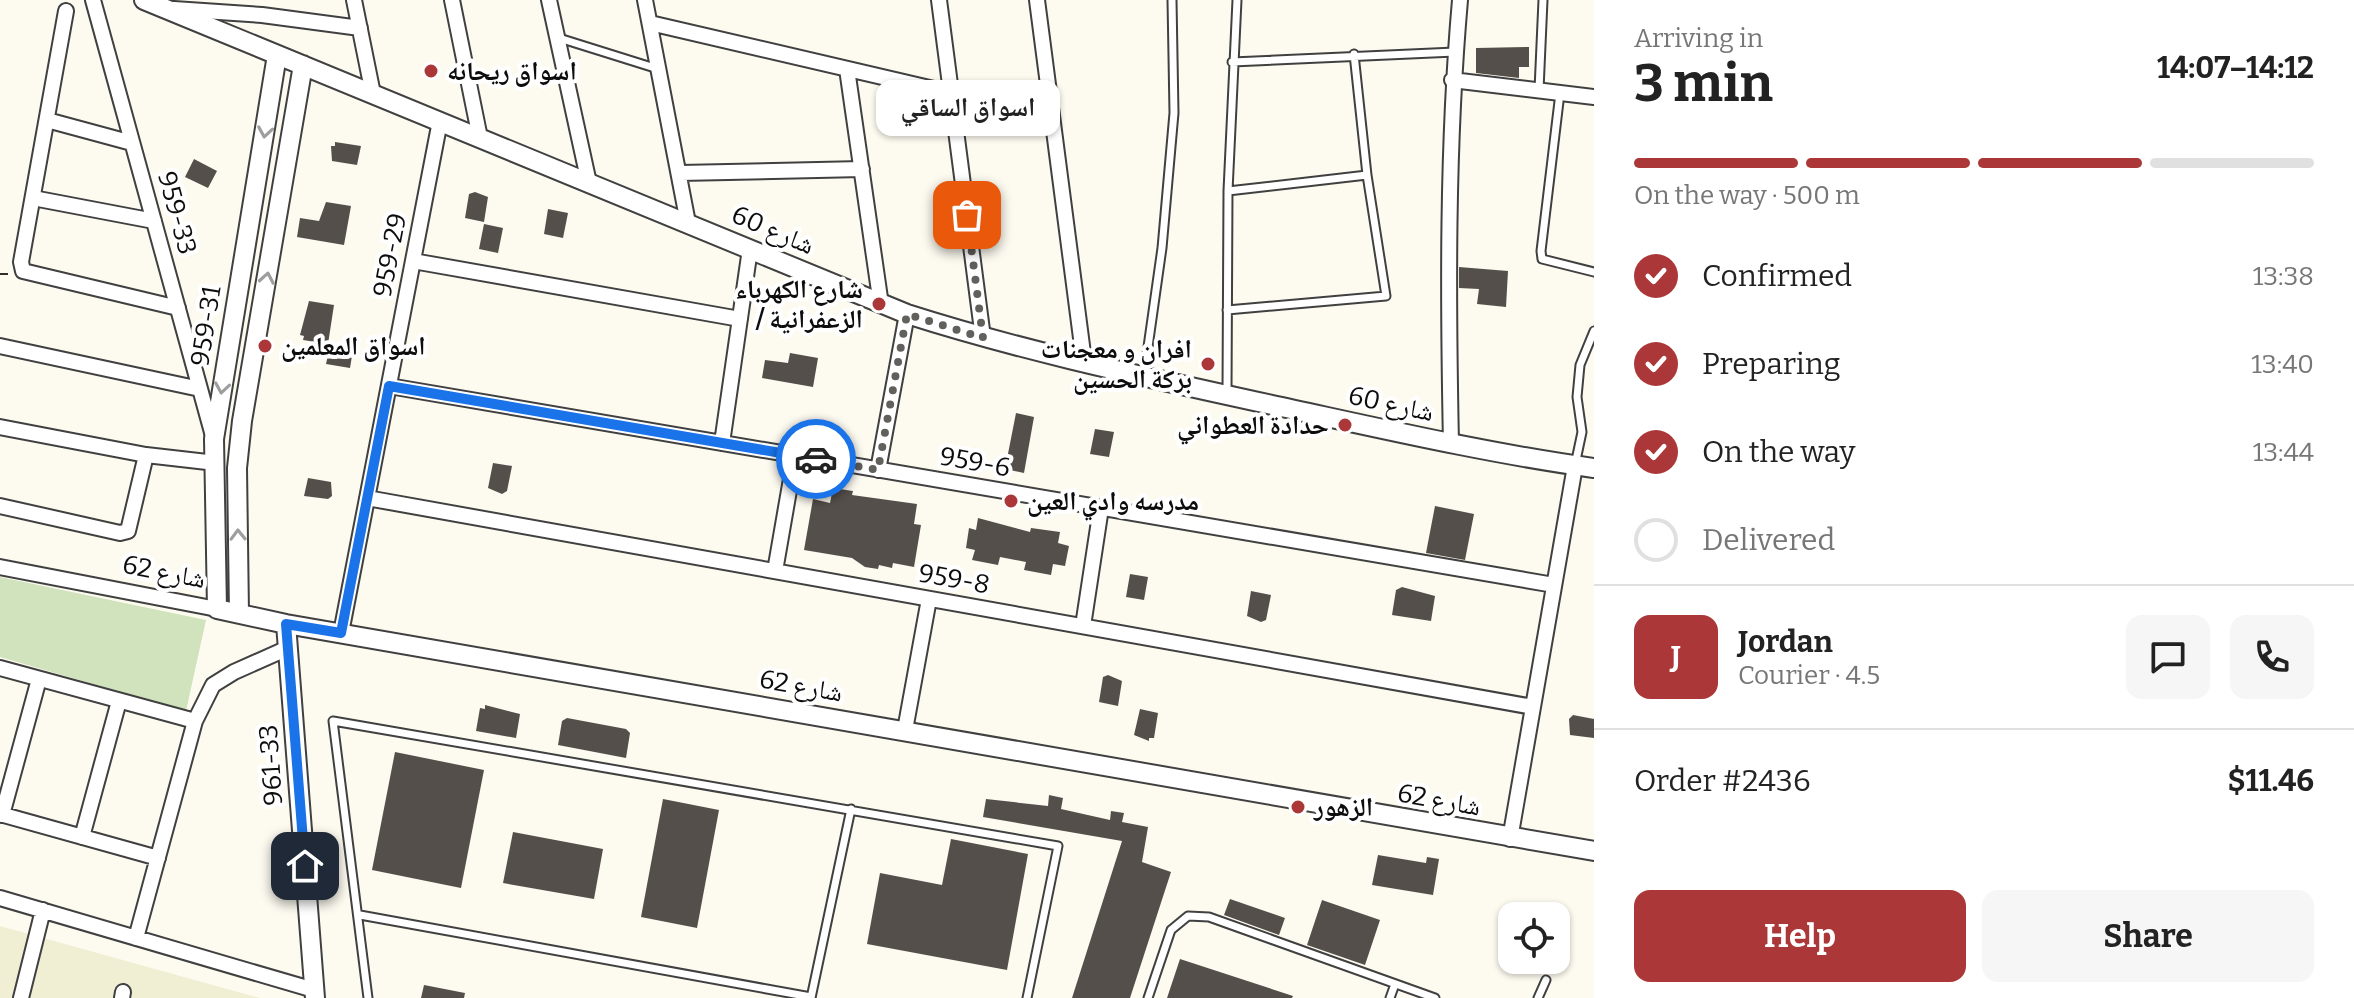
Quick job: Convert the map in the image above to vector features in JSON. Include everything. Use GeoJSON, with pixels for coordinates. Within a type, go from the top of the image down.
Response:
{"type":"FeatureCollection","features":[{"type":"Feature","properties":{"kind":"street","name":"959-33"},"geometry":{"type":"LineString","coordinates":[[93,0],[214,439]]}},
{"type":"Feature","properties":{"kind":"street","name":"شارع 60"},"geometry":{"type":"LineString","coordinates":[[144,0],[907,314],[983,338],[1227,394],[1451,444],[1585,467]]}},
{"type":"Feature","properties":{"kind":"street"},"geometry":{"type":"LineString","coordinates":[[354,0],[373,94]]}},
{"type":"Feature","properties":{"kind":"street"},"geometry":{"type":"LineString","coordinates":[[452,0],[480,138]]}},
{"type":"Feature","properties":{"kind":"street"},"geometry":{"type":"LineString","coordinates":[[549,0],[589,183]]}},
{"type":"Feature","properties":{"kind":"street"},"geometry":{"type":"LineString","coordinates":[[645,0],[688,223]]}},
{"type":"Feature","properties":{"kind":"street"},"geometry":{"type":"LineString","coordinates":[[939,0],[983,338]]}},
{"type":"Feature","properties":{"kind":"street"},"geometry":{"type":"LineString","coordinates":[[1037,0],[1084,361]]}},
{"type":"Feature","properties":{"kind":"street"},"geometry":{"type":"LineString","coordinates":[[1451,444],[1447,268],[1452,80],[1460,0]]}},
{"type":"Feature","properties":{"kind":"street"},"geometry":{"type":"LineString","coordinates":[[164,8],[262,15],[360,28]]}},
{"type":"Feature","properties":{"kind":"street"},"geometry":{"type":"LineString","coordinates":[[66,11],[21,262],[23,271],[178,308]]}},
{"type":"Feature","properties":{"kind":"street"},"geometry":{"type":"LineString","coordinates":[[650,23],[951,93]]}},
{"type":"Feature","properties":{"kind":"street","name":"959-31"},"geometry":{"type":"LineString","coordinates":[[217,609],[214,439],[277,55]]}},
{"type":"Feature","properties":{"kind":"street","name":"959-31"},"geometry":{"type":"LineString","coordinates":[[239,613],[237,468],[242,421],[303,65]]}},
{"type":"Feature","properties":{"kind":"street"},"geometry":{"type":"LineString","coordinates":[[847,69],[881,305]]}},
{"type":"Feature","properties":{"kind":"street"},"geometry":{"type":"LineString","coordinates":[[1452,80],[1594,97]]}},
{"type":"Feature","properties":{"kind":"street"},"geometry":{"type":"LineString","coordinates":[[47,120],[132,143]]}},
{"type":"Feature","properties":{"kind":"street","name":"959-29"},"geometry":{"type":"LineString","coordinates":[[341,633],[440,121]]}},
{"type":"Feature","properties":{"kind":"street"},"geometry":{"type":"LineString","coordinates":[[680,173],[862,169]]}},
{"type":"Feature","properties":{"kind":"street"},"geometry":{"type":"LineString","coordinates":[[33,198],[154,221]]}},
{"type":"Feature","properties":{"kind":"street"},"geometry":{"type":"LineString","coordinates":[[722,443],[750,249]]}},
{"type":"Feature","properties":{"kind":"street"},"geometry":{"type":"LineString","coordinates":[[413,261],[740,319]]}},
{"type":"Feature","properties":{"kind":"street"},"geometry":{"type":"LineString","coordinates":[[878,470],[907,314]]}},
{"type":"Feature","properties":{"kind":"street"},"geometry":{"type":"LineString","coordinates":[[0,346],[200,389]]}},
{"type":"Feature","properties":{"kind":"street","name":"959-6"},"geometry":{"type":"LineString","coordinates":[[389,386],[1554,585]]}},
{"type":"Feature","properties":{"kind":"street"},"geometry":{"type":"LineString","coordinates":[[0,427],[146,455],[216,463]]}},
{"type":"Feature","properties":{"kind":"street"},"geometry":{"type":"LineString","coordinates":[[0,506],[120,533],[128,531],[146,455]]}},
{"type":"Feature","properties":{"kind":"street"},"geometry":{"type":"LineString","coordinates":[[775,571],[795,456]]}},
{"type":"Feature","properties":{"kind":"street"},"geometry":{"type":"LineString","coordinates":[[1510,839],[1554,585],[1585,467]]}},
{"type":"Feature","properties":{"kind":"street","name":"959-8"},"geometry":{"type":"LineString","coordinates":[[367,498],[1533,707]]}},
{"type":"Feature","properties":{"kind":"street"},"geometry":{"type":"LineString","coordinates":[[1083,626],[1101,508]]}},
{"type":"Feature","properties":{"kind":"street","name":"شارع 62"},"geometry":{"type":"LineString","coordinates":[[0,567],[286,624],[905,730],[1510,839],[1594,851]]}},
{"type":"Feature","properties":{"kind":"street"},"geometry":{"type":"LineString","coordinates":[[905,730],[929,599]]}},
{"type":"Feature","properties":{"kind":"street","name":"961-33"},"geometry":{"type":"LineString","coordinates":[[286,624],[315,994]]}},
{"type":"Feature","properties":{"kind":"street"},"geometry":{"type":"LineString","coordinates":[[136,938],[195,721],[213,685],[288,648]]}},
{"type":"Feature","properties":{"kind":"street"},"geometry":{"type":"LineString","coordinates":[[0,668],[195,721]]}},
{"type":"Feature","properties":{"kind":"street"},"geometry":{"type":"LineString","coordinates":[[39,679],[1,815],[158,858]]}},
{"type":"Feature","properties":{"kind":"street"},"geometry":{"type":"LineString","coordinates":[[82,837],[119,701]]}},
{"type":"Feature","properties":{"kind":"street"},"geometry":{"type":"LineString","coordinates":[[0,898],[315,994]]}},
{"type":"Feature","properties":{"kind":"street"},"geometry":{"type":"LineString","coordinates":[[21,998],[43,910]]}},
{"type":"Feature","properties":{"kind":"lane"},"geometry":{"type":"LineString","coordinates":[[1144,375],[1162,248],[1174,113],[1172,0]]}},
{"type":"Feature","properties":{"kind":"lane"},"geometry":{"type":"LineString","coordinates":[[1227,394],[1228,191],[1237,0]]}},
{"type":"Feature","properties":{"kind":"lane"},"geometry":{"type":"LineString","coordinates":[[1539,90],[1543,0]]}},
{"type":"Feature","properties":{"kind":"lane"},"geometry":{"type":"LineString","coordinates":[[557,38],[659,69]]}},
{"type":"Feature","properties":{"kind":"lane"},"geometry":{"type":"LineString","coordinates":[[1232,62],[1354,54],[1455,52]]}},
{"type":"Feature","properties":{"kind":"lane"},"geometry":{"type":"LineString","coordinates":[[1227,310],[1386,296],[1367,175],[1354,54]]}},
{"type":"Feature","properties":{"kind":"lane"},"geometry":{"type":"LineString","coordinates":[[1560,93],[1542,259],[1594,272]]}},
{"type":"Feature","properties":{"kind":"lane"},"geometry":{"type":"LineString","coordinates":[[1228,191],[1367,175]]}},
{"type":"Feature","properties":{"kind":"lane"},"geometry":{"type":"LineString","coordinates":[[1585,467],[1577,397],[1580,365],[1594,331]]}},
{"type":"Feature","properties":{"kind":"lane"},"geometry":{"type":"LineString","coordinates":[[368,998],[360,915],[333,721],[1058,846],[1027,998]]}},
{"type":"Feature","properties":{"kind":"lane"},"geometry":{"type":"LineString","coordinates":[[360,915],[811,998],[851,809]]}},
{"type":"Feature","properties":{"kind":"lane"},"geometry":{"type":"LineString","coordinates":[[1148,998],[1171,930],[1188,916],[1209,917],[1435,998]]}},
{"type":"Feature","properties":{"kind":"lane"},"geometry":{"type":"LineString","coordinates":[[1538,998],[1546,980]]}},
{"type":"Feature","properties":{"kind":"lane"},"geometry":{"type":"LineString","coordinates":[[1390,998],[1395,984]]}},
{"type":"Feature","properties":{"kind":"shaded area"},"geometry":{"type":"Polygon","coordinates":[[[0,926],[260,998],[0,998],[0,926]]]}},
{"type":"Feature","properties":{"kind":"green space"},"geometry":{"type":"Polygon","coordinates":[[[0,577],[206,620],[186,711],[0,657],[0,577]]]}},
{"type":"Feature","properties":{"kind":"building"},"geometry":{"type":"Polygon","coordinates":[[[1529,47],[1529,67],[1519,67],[1519,78],[1476,73],[1476,48],[1529,47]]]}},
{"type":"Feature","properties":{"kind":"building"},"geometry":{"type":"Polygon","coordinates":[[[335,142],[361,146],[357,165],[332,161],[331,146],[335,146],[335,142]]]}},
{"type":"Feature","properties":{"kind":"building"},"geometry":{"type":"Polygon","coordinates":[[[194,159],[217,171],[208,188],[185,177],[194,159]]]}},
{"type":"Feature","properties":{"kind":"building"},"geometry":{"type":"Polygon","coordinates":[[[475,192],[488,197],[484,222],[465,218],[469,194],[475,192]]]}},
{"type":"Feature","properties":{"kind":"building"},"geometry":{"type":"Polygon","coordinates":[[[326,202],[351,206],[344,245],[297,237],[300,218],[319,221],[326,202]]]}},
{"type":"Feature","properties":{"kind":"building"},"geometry":{"type":"Polygon","coordinates":[[[548,209],[568,213],[563,238],[544,234],[548,209]]]}},
{"type":"Feature","properties":{"kind":"building"},"geometry":{"type":"Polygon","coordinates":[[[484,224],[503,228],[498,253],[479,249],[484,224]]]}},
{"type":"Feature","properties":{"kind":"building"},"geometry":{"type":"Polygon","coordinates":[[[1459,267],[1508,271],[1506,307],[1477,304],[1479,289],[1459,288],[1459,267]]]}},
{"type":"Feature","properties":{"kind":"building"},"geometry":{"type":"Polygon","coordinates":[[[309,301],[334,305],[328,344],[303,340],[304,336],[300,335],[309,301]]]}},
{"type":"Feature","properties":{"kind":"building"},"geometry":{"type":"Polygon","coordinates":[[[330,346],[353,350],[350,368],[326,364],[330,346]]]}},
{"type":"Feature","properties":{"kind":"building"},"geometry":{"type":"Polygon","coordinates":[[[790,353],[818,358],[813,387],[762,378],[765,360],[788,363],[790,353]]]}},
{"type":"Feature","properties":{"kind":"building"},"geometry":{"type":"Polygon","coordinates":[[[1016,413],[1034,417],[1024,473],[1005,469],[1016,413]]]}},
{"type":"Feature","properties":{"kind":"building"},"geometry":{"type":"Polygon","coordinates":[[[1095,429],[1114,432],[1109,457],[1090,454],[1095,429]]]}},
{"type":"Feature","properties":{"kind":"building"},"geometry":{"type":"Polygon","coordinates":[[[493,463],[512,466],[507,491],[502,494],[488,488],[493,463]]]}},
{"type":"Feature","properties":{"kind":"building"},"geometry":{"type":"Polygon","coordinates":[[[308,478],[331,482],[332,496],[328,499],[304,496],[308,478]]]}},
{"type":"Feature","properties":{"kind":"building"},"geometry":{"type":"Polygon","coordinates":[[[833,488],[853,491],[852,495],[917,504],[914,524],[921,525],[914,567],[893,563],[892,568],[879,565],[878,569],[865,567],[852,558],[804,550],[813,499],[830,503],[833,488]]]}},
{"type":"Feature","properties":{"kind":"building"},"geometry":{"type":"Polygon","coordinates":[[[1435,506],[1474,514],[1465,560],[1426,553],[1435,506]]]}},
{"type":"Feature","properties":{"kind":"building"},"geometry":{"type":"Polygon","coordinates":[[[978,518],[1030,532],[1031,528],[1060,532],[1058,543],[1069,546],[1065,566],[1053,564],[1051,575],[1024,570],[1026,562],[1000,557],[998,565],[972,560],[975,550],[966,548],[969,528],[976,530],[978,518]]]}},
{"type":"Feature","properties":{"kind":"building"},"geometry":{"type":"Polygon","coordinates":[[[1130,574],[1148,577],[1144,600],[1126,597],[1130,574]]]}},
{"type":"Feature","properties":{"kind":"building"},"geometry":{"type":"Polygon","coordinates":[[[1402,587],[1435,596],[1431,621],[1392,615],[1396,590],[1402,587]]]}},
{"type":"Feature","properties":{"kind":"building"},"geometry":{"type":"Polygon","coordinates":[[[1251,591],[1271,595],[1266,620],[1261,622],[1247,616],[1251,591]]]}},
{"type":"Feature","properties":{"kind":"building"},"geometry":{"type":"Polygon","coordinates":[[[1108,675],[1122,681],[1118,706],[1099,702],[1103,677],[1108,675]]]}},
{"type":"Feature","properties":{"kind":"building"},"geometry":{"type":"Polygon","coordinates":[[[485,705],[520,714],[516,738],[476,731],[480,708],[485,709],[485,705]]]}},
{"type":"Feature","properties":{"kind":"building"},"geometry":{"type":"Polygon","coordinates":[[[1140,709],[1158,713],[1154,738],[1149,738],[1149,741],[1134,735],[1140,709]]]}},
{"type":"Feature","properties":{"kind":"building"},"geometry":{"type":"Polygon","coordinates":[[[1573,715],[1594,719],[1594,738],[1570,735],[1569,719],[1573,715]]]}},
{"type":"Feature","properties":{"kind":"building"},"geometry":{"type":"Polygon","coordinates":[[[567,718],[626,729],[630,733],[626,758],[558,745],[562,721],[567,718]]]}},
{"type":"Feature","properties":{"kind":"building"},"geometry":{"type":"Polygon","coordinates":[[[395,752],[484,770],[461,888],[372,870],[395,752]]]}},
{"type":"Feature","properties":{"kind":"building"},"geometry":{"type":"Polygon","coordinates":[[[1049,795],[1063,798],[1061,809],[1110,820],[1111,811],[1124,813],[1122,822],[1148,827],[1142,862],[1171,872],[1130,998],[1072,998],[1122,841],[983,817],[986,799],[1048,806],[1049,795]]]}},
{"type":"Feature","properties":{"kind":"building"},"geometry":{"type":"Polygon","coordinates":[[[663,799],[719,810],[697,928],[641,917],[663,799]]]}},
{"type":"Feature","properties":{"kind":"building"},"geometry":{"type":"Polygon","coordinates":[[[513,832],[603,849],[594,899],[503,883],[513,832]]]}},
{"type":"Feature","properties":{"kind":"building"},"geometry":{"type":"Polygon","coordinates":[[[951,839],[1028,854],[1007,970],[867,944],[880,873],[942,885],[951,839]]]}},
{"type":"Feature","properties":{"kind":"building"},"geometry":{"type":"Polygon","coordinates":[[[1378,855],[1426,863],[1427,857],[1439,859],[1433,895],[1372,885],[1378,855]]]}},
{"type":"Feature","properties":{"kind":"building"},"geometry":{"type":"Polygon","coordinates":[[[1230,899],[1285,918],[1279,935],[1224,915],[1230,899]]]}},
{"type":"Feature","properties":{"kind":"building"},"geometry":{"type":"Polygon","coordinates":[[[1322,900],[1380,920],[1365,965],[1307,945],[1322,900]]]}},
{"type":"Feature","properties":{"kind":"building"},"geometry":{"type":"Polygon","coordinates":[[[1180,959],[1293,996],[1167,998],[1180,959]]]}},
{"type":"Feature","properties":{"kind":"building"},"geometry":{"type":"Polygon","coordinates":[[[424,985],[465,993],[464,998],[421,998],[424,985]]]}},
{"type":"Feature","properties":{"kind":"way so far"},"geometry":{"type":"LineString","coordinates":[[816,459],[878,470],[907,314],[983,338],[967,215]]}},
{"type":"Feature","properties":{"kind":"place","name":"اسواق ريحانه"},"geometry":{"type":"Point","coordinates":[431,71]}},
{"type":"Feature","properties":{"kind":"place","name":"اسواق الساقي"},"geometry":{"type":"Point","coordinates":[967,215]}},
{"type":"Feature","properties":{"kind":"place","name":"شارع الكهرباء / الزعفرانية"},"geometry":{"type":"Point","coordinates":[879,304]}},
{"type":"Feature","properties":{"kind":"place","name":"اسواق المعلمين"},"geometry":{"type":"Point","coordinates":[265,346]}},
{"type":"Feature","properties":{"kind":"place","name":"افران و معجنات بركة الحسين"},"geometry":{"type":"Point","coordinates":[1208,364]}},
{"type":"Feature","properties":{"kind":"place","name":"حدادة العطواني"},"geometry":{"type":"Point","coordinates":[1345,425]}},
{"type":"Feature","properties":{"kind":"place","name":"مدرسه وادي العين"},"geometry":{"type":"Point","coordinates":[1011,501]}},
{"type":"Feature","properties":{"kind":"place","name":"الزهور"},"geometry":{"type":"Point","coordinates":[1298,807]}},
{"type":"Feature","properties":{"kind":"route"},"geometry":{"type":"LineString","coordinates":[[305,866],[286,624],[341,633],[389,386],[816,459]]}}]}
